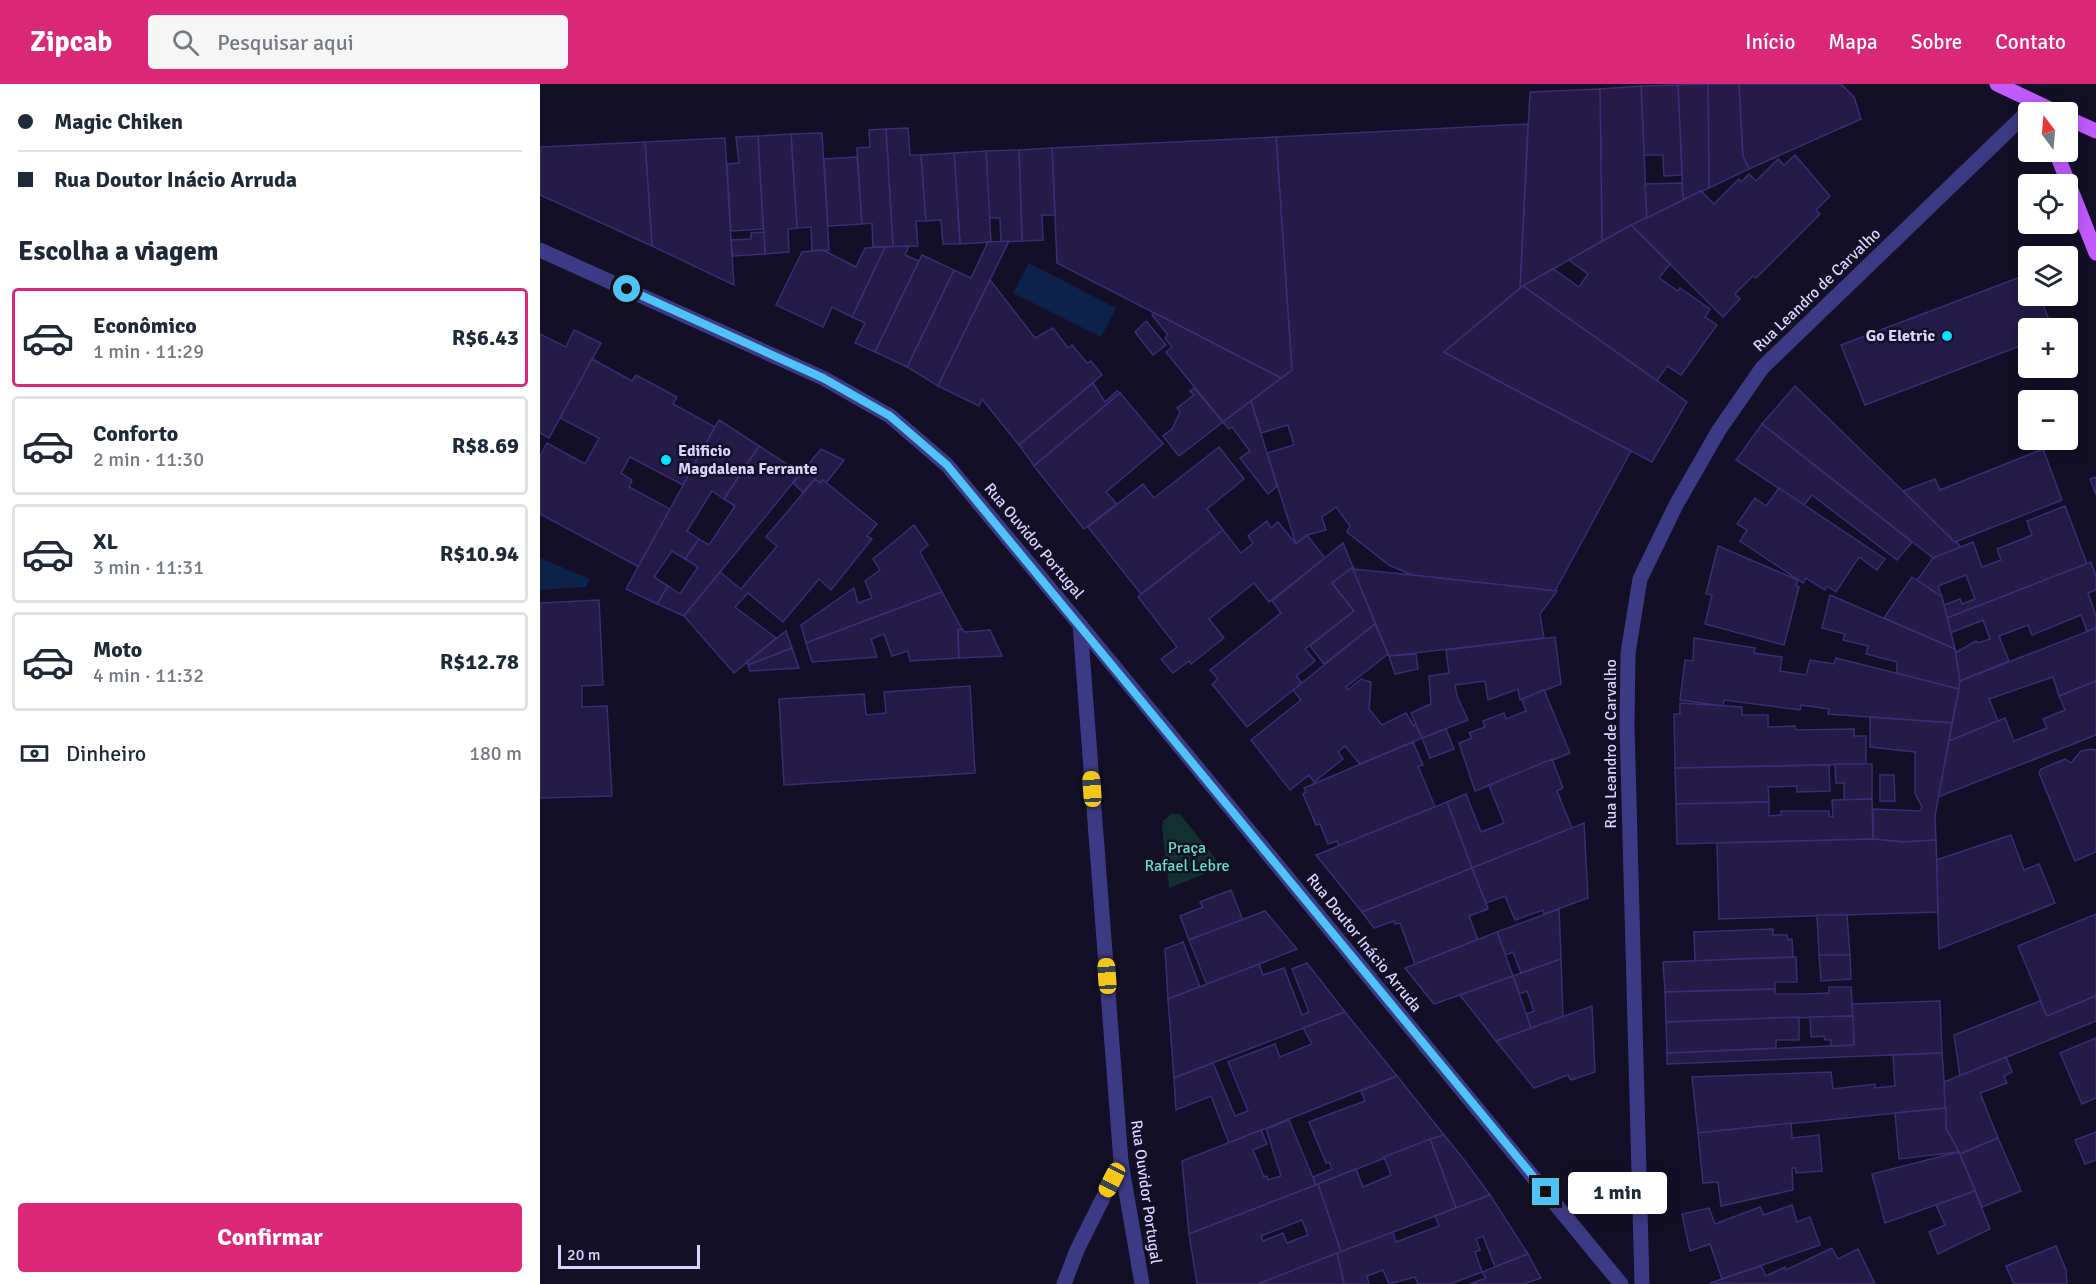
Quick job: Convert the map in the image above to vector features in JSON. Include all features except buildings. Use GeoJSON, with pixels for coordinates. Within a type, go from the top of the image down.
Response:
{"type":"FeatureCollection","features":[{"type":"Feature","properties":{"kind":"main road"},"geometry":{"type":"LineString","coordinates":[[1997,84],[2028,102]]}},
{"type":"Feature","properties":{"kind":"main road"},"geometry":{"type":"LineString","coordinates":[[2025,84],[2036,102]]}},
{"type":"Feature","properties":{"kind":"main road"},"geometry":{"type":"LineString","coordinates":[[2078,122],[2096,131]]}},
{"type":"Feature","properties":{"kind":"main road"},"geometry":{"type":"LineString","coordinates":[[2060,162],[2096,253]]}},
{"type":"Feature","properties":{"kind":"street","name":"Rua Leandro de Carvalho"},"geometry":{"type":"LineString","coordinates":[[1642,1284],[1627,726],[1628,653],[1640,579],[1676,505],[1719,430],[1762,368],[2018,128]]}},
{"type":"Feature","properties":{"kind":"street","name":"Rua Ouvidor Portugal"},"geometry":{"type":"LineString","coordinates":[[540,250],[823,378],[890,416],[947,465],[1080,625],[1121,1162],[1142,1284]]}},
{"type":"Feature","properties":{"kind":"street","name":"Rua Doutor Inácio Arruda"},"geometry":{"type":"LineString","coordinates":[[1080,625],[1621,1284]]}},
{"type":"Feature","properties":{"kind":"street"},"geometry":{"type":"LineString","coordinates":[[1064,1284],[1121,1162]]}},
{"type":"Feature","properties":{"kind":"green space","name":"Praça Rafael Lebre"},"geometry":{"type":"Polygon","coordinates":[[[1171,814],[1180,814],[1222,867],[1169,888],[1162,827],[1163,821],[1171,814]]]}},
{"type":"Feature","properties":{"kind":"water"},"geometry":{"type":"Polygon","coordinates":[[[1029,263],[1116,308],[1101,337],[1013,293],[1029,263]]]}},
{"type":"Feature","properties":{"kind":"water"},"geometry":{"type":"Polygon","coordinates":[[[540,558],[590,579],[586,587],[540,590],[540,558]]]}},
{"type":"Feature","properties":{"kind":"place","name":"Go Eletric"},"geometry":{"type":"Point","coordinates":[1947,336]}},
{"type":"Feature","properties":{"kind":"place","name":"Edificio Magdalena Ferrante"},"geometry":{"type":"Point","coordinates":[666,460]}},
{"type":"Feature","properties":{"kind":"route"},"geometry":{"type":"LineString","coordinates":[[627,289],[823,378],[890,416],[947,465],[1546,1192]]}}]}
